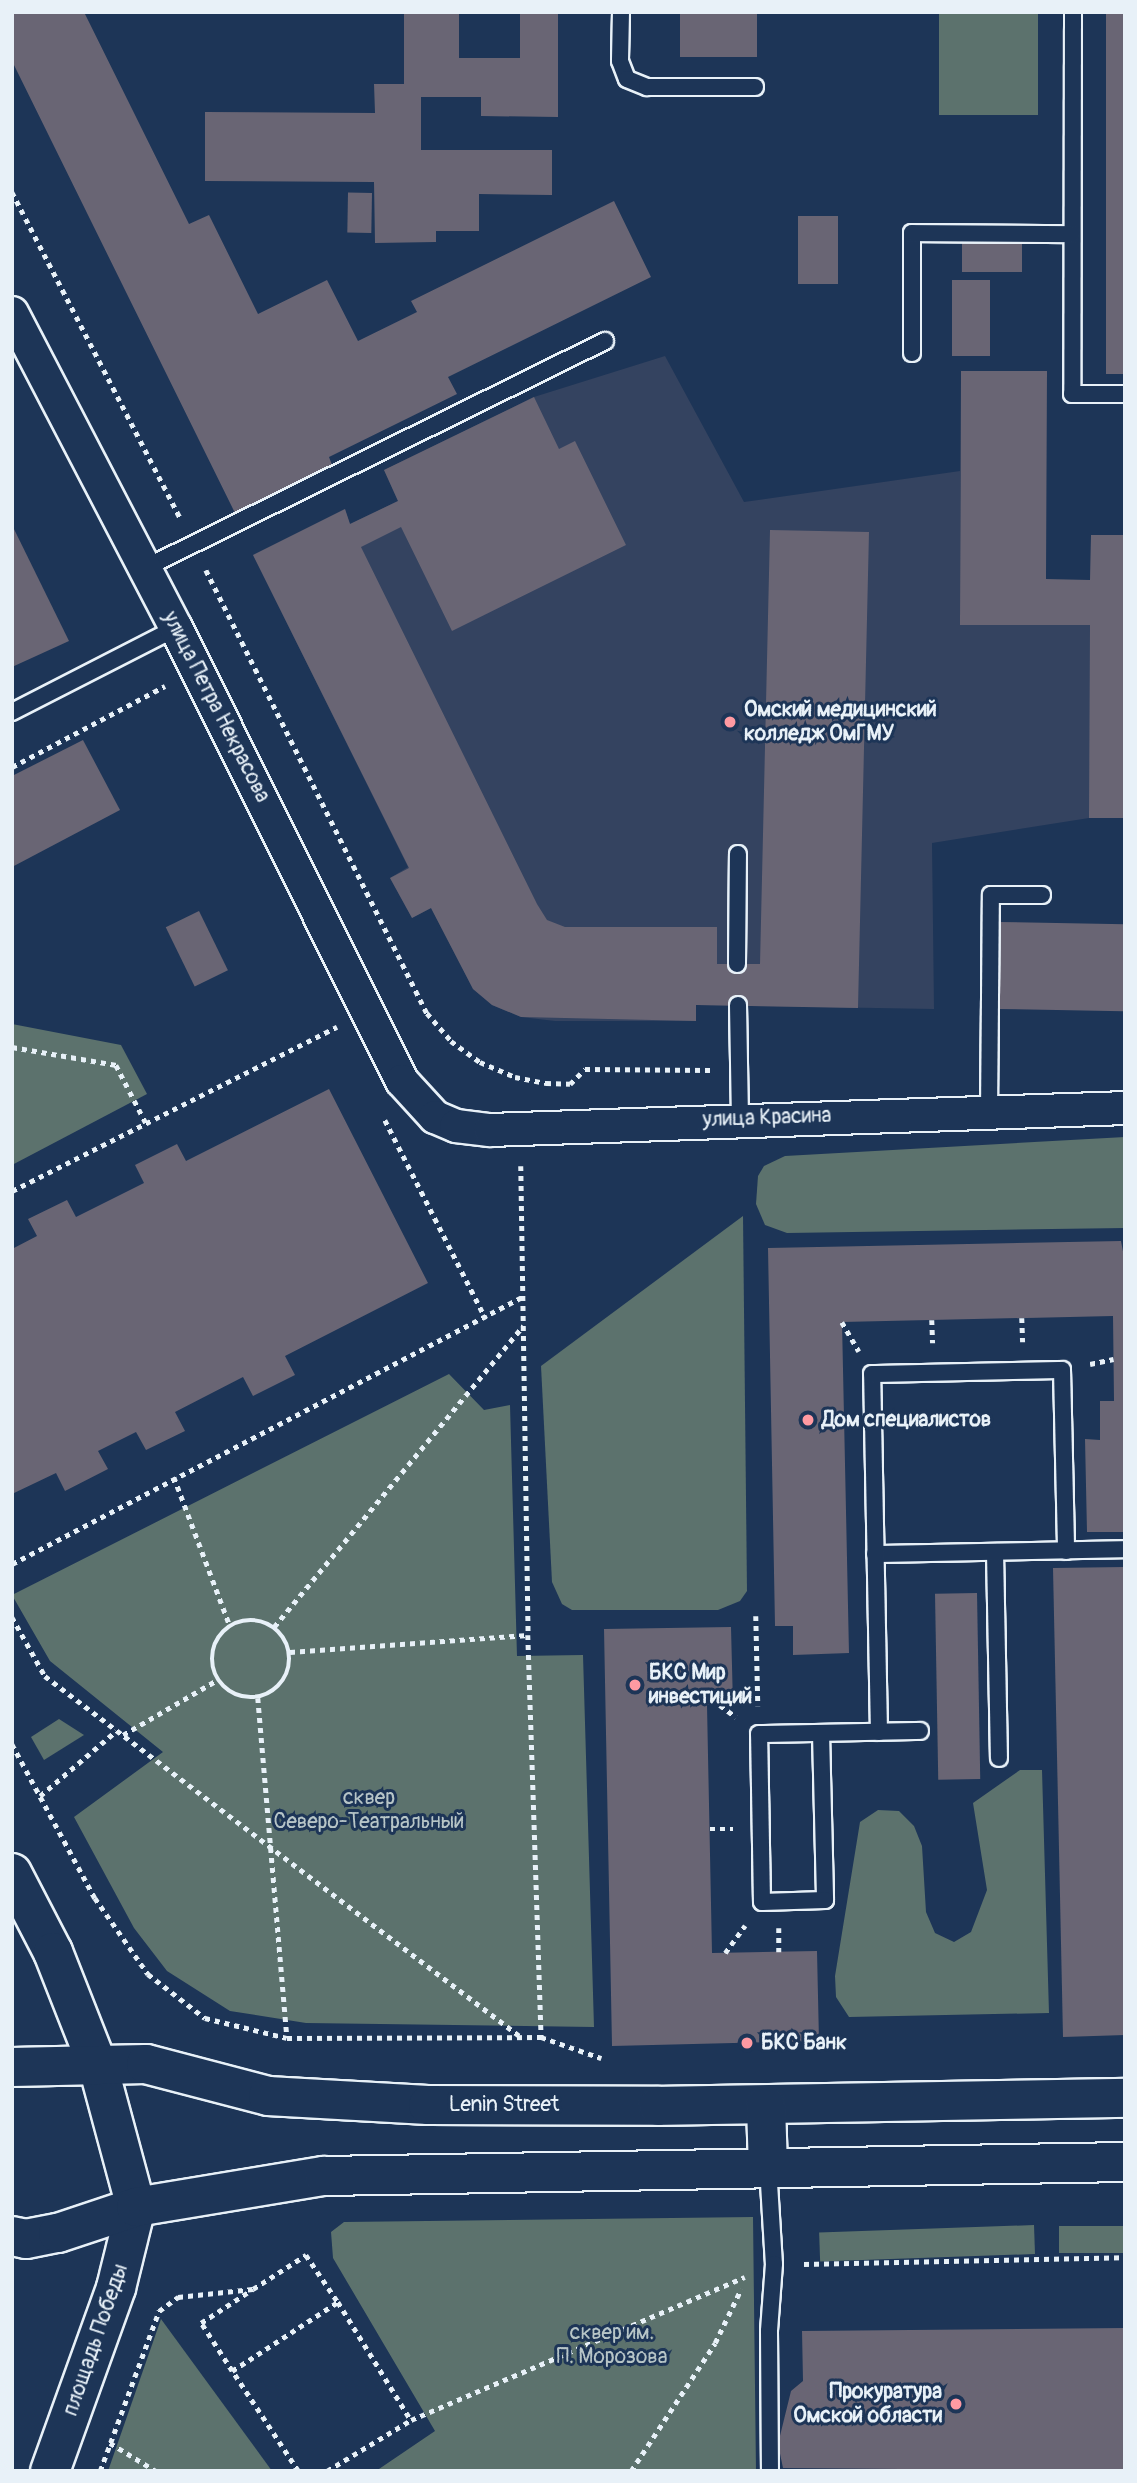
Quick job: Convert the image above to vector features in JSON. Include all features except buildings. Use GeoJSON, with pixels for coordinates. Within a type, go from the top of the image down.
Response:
{"type":"FeatureCollection","features":[{"type":"Feature","properties":{"kind":"main road"},"geometry":{"type":"LineString","coordinates":[[12,1874],[53,1952],[98,2066],[12,2067]]}},
{"type":"Feature","properties":{"kind":"main road","name":"Lenin Street"},"geometry":{"type":"LineString","coordinates":[[98,2066],[146,2064],[268,2096],[331,2101],[766,2105],[1125,2098]]}},
{"type":"Feature","properties":{"kind":"main road","name":"площадь Победы"},"geometry":{"type":"LineString","coordinates":[[50,2471],[109,2309],[136,2207],[98,2066]]}},
{"type":"Feature","properties":{"kind":"main road"},"geometry":{"type":"LineString","coordinates":[[766,2105],[768,2167]]}},
{"type":"Feature","properties":{"kind":"main road"},"geometry":{"type":"LineString","coordinates":[[12,2236],[26,2239],[58,2233],[136,2207],[272,2183],[398,2173],[1125,2162]]}},
{"type":"Feature","properties":{"kind":"street","name":"улица Петра Некрасова"},"geometry":{"type":"LineString","coordinates":[[15,326],[176,628],[402,1081],[417,1101]]}},
{"type":"Feature","properties":{"kind":"street","name":"улица Красина"},"geometry":{"type":"LineString","coordinates":[[417,1101],[435,1117],[456,1126],[490,1130],[740,1118],[1125,1108]]}},
{"type":"Feature","properties":{"kind":"lane"},"geometry":{"type":"LineString","coordinates":[[621,12],[620,61],[626,79],[647,87],[755,87]]}},
{"type":"Feature","properties":{"kind":"lane"},"geometry":{"type":"LineString","coordinates":[[1073,12],[1072,394],[1125,394]]}},
{"type":"Feature","properties":{"kind":"lane"},"geometry":{"type":"LineString","coordinates":[[912,353],[912,233],[1072,234]]}},
{"type":"Feature","properties":{"kind":"lane"},"geometry":{"type":"LineString","coordinates":[[145,568],[605,341]]}},
{"type":"Feature","properties":{"kind":"lane"},"geometry":{"type":"LineString","coordinates":[[12,712],[176,628]]}},
{"type":"Feature","properties":{"kind":"lane"},"geometry":{"type":"LineString","coordinates":[[737,964],[738,854]]}},
{"type":"Feature","properties":{"kind":"lane"},"geometry":{"type":"LineString","coordinates":[[989,1112],[991,895],[1042,895]]}},
{"type":"Feature","properties":{"kind":"lane"},"geometry":{"type":"LineString","coordinates":[[738,1005],[740,1118]]}},
{"type":"Feature","properties":{"kind":"lane"},"geometry":{"type":"LineString","coordinates":[[879,1732],[872,1374],[1062,1370],[1066,1551]]}},
{"type":"Feature","properties":{"kind":"lane"},"geometry":{"type":"LineString","coordinates":[[875,1554],[1125,1549]]}},
{"type":"Feature","properties":{"kind":"lane"},"geometry":{"type":"LineString","coordinates":[[995,1552],[999,1758]]}},
{"type":"Feature","properties":{"kind":"lane"},"geometry":{"type":"LineString","coordinates":[[821,1733],[825,1900],[762,1902],[759,1734],[920,1731]]}},
{"type":"Feature","properties":{"kind":"lane"},"geometry":{"type":"LineString","coordinates":[[768,2167],[774,2264],[769,2331],[770,2471]]}},
{"type":"Feature","properties":{"kind":"path"},"geometry":{"type":"LineString","coordinates":[[12,192],[193,544],[427,1013],[452,1041],[480,1062],[515,1077],[546,1083],[570,1084],[585,1069],[739,1070]]}},
{"type":"Feature","properties":{"kind":"path"},"geometry":{"type":"LineString","coordinates":[[12,767],[165,687]]}},
{"type":"Feature","properties":{"kind":"path"},"geometry":{"type":"LineString","coordinates":[[12,1191],[337,1026]]}},
{"type":"Feature","properties":{"kind":"path"},"geometry":{"type":"LineString","coordinates":[[12,1047],[116,1065],[146,1123]]}},
{"type":"Feature","properties":{"kind":"path"},"geometry":{"type":"LineString","coordinates":[[521,1169],[528,1634],[541,2036]]}},
{"type":"Feature","properties":{"kind":"path"},"geometry":{"type":"LineString","coordinates":[[12,1564],[524,1296]]}},
{"type":"Feature","properties":{"kind":"path"},"geometry":{"type":"LineString","coordinates":[[274,1627],[523,1325]]}},
{"type":"Feature","properties":{"kind":"path"},"geometry":{"type":"LineString","coordinates":[[174,1477],[230,1626]]}},
{"type":"Feature","properties":{"kind":"path"},"geometry":{"type":"LineString","coordinates":[[757,1616],[759,1734]]}},
{"type":"Feature","properties":{"kind":"path"},"geometry":{"type":"LineString","coordinates":[[12,1617],[45,1676],[522,2037]]}},
{"type":"Feature","properties":{"kind":"path"},"geometry":{"type":"LineString","coordinates":[[252,1620],[274,1627],[290,1652],[287,1676],[280,1687],[258,1698],[235,1695],[217,1680],[212,1669],[214,1645],[230,1626],[252,1620]]}},
{"type":"Feature","properties":{"kind":"path"},"geometry":{"type":"LineString","coordinates":[[290,1652],[528,1634]]}},
{"type":"Feature","properties":{"kind":"path"},"geometry":{"type":"LineString","coordinates":[[123,1735],[217,1680]]}},
{"type":"Feature","properties":{"kind":"path"},"geometry":{"type":"LineString","coordinates":[[258,1698],[287,2038]]}},
{"type":"Feature","properties":{"kind":"path"},"geometry":{"type":"LineString","coordinates":[[40,1796],[116,1731]]}},
{"type":"Feature","properties":{"kind":"path"},"geometry":{"type":"LineString","coordinates":[[12,1744],[95,1898],[148,1974],[205,2018],[287,2038],[541,2036],[601,2058]]}},
{"type":"Feature","properties":{"kind":"path"},"geometry":{"type":"LineString","coordinates":[[298,2471],[201,2323],[306,2255],[411,2420],[327,2471]]}},
{"type":"Feature","properties":{"kind":"path"},"geometry":{"type":"LineString","coordinates":[[631,2471],[715,2343],[746,2279],[754,2274]]}},
{"type":"Feature","properties":{"kind":"path"},"geometry":{"type":"LineString","coordinates":[[100,2471],[159,2311],[178,2297],[253,2289]]}},
{"type":"Feature","properties":{"kind":"path"},"geometry":{"type":"LineString","coordinates":[[232,2371],[338,2302]]}},
{"type":"Feature","properties":{"kind":"path"},"geometry":{"type":"LineString","coordinates":[[110,2443],[156,2471]]}},
{"type":"Feature","properties":{"kind":"shaded area","name":"Омский медицинский колледж ОмГМУ"},"geometry":{"type":"Polygon","coordinates":[[[665,356],[744,502],[960,471],[960,625],[1090,625],[1091,535],[1125,535],[1125,818],[1089,818],[932,843],[934,1009],[696,1005],[696,1021],[555,1021],[521,1017],[492,1005],[473,989],[431,908],[412,918],[390,878],[408,867],[253,555],[345,509],[350,524],[398,501],[384,470],[534,397],[665,356]]]}},
{"type":"Feature","properties":{"kind":"green space"},"geometry":{"type":"Polygon","coordinates":[[[939,12],[1038,12],[1038,115],[939,115],[939,12]]]}},
{"type":"Feature","properties":{"kind":"green space"},"geometry":{"type":"Polygon","coordinates":[[[12,1024],[121,1045],[147,1094],[12,1165],[12,1024]]]}},
{"type":"Feature","properties":{"kind":"green space"},"geometry":{"type":"Polygon","coordinates":[[[1125,1137],[1125,1228],[787,1233],[765,1225],[756,1204],[758,1176],[764,1166],[785,1156],[1125,1137]]]}},
{"type":"Feature","properties":{"kind":"green space"},"geometry":{"type":"Polygon","coordinates":[[[743,1216],[747,1591],[740,1601],[718,1610],[572,1610],[562,1604],[552,1582],[541,1366],[743,1216]]]}},
{"type":"Feature","properties":{"kind":"green space","name":"сквер Северо-Театральный"},"geometry":{"type":"Polygon","coordinates":[[[449,1374],[484,1410],[510,1405],[517,1656],[583,1655],[594,2027],[306,2023],[230,2011],[167,1971],[134,1928],[74,1817],[163,1752],[50,1661],[12,1595],[449,1374]]]}},
{"type":"Feature","properties":{"kind":"green space"},"geometry":{"type":"Polygon","coordinates":[[[59,1719],[84,1735],[44,1760],[31,1737],[59,1719]]]}},
{"type":"Feature","properties":{"kind":"green space"},"geometry":{"type":"Polygon","coordinates":[[[1020,1770],[1042,1770],[1049,2013],[849,2017],[836,1997],[835,1976],[860,1822],[878,1810],[899,1811],[914,1826],[922,1846],[926,1912],[935,1933],[954,1942],[971,1932],[987,1890],[973,1803],[1020,1770]]]}},
{"type":"Feature","properties":{"kind":"green space","name":"сквер им. П. Морозова"},"geometry":{"type":"Polygon","coordinates":[[[753,2217],[756,2471],[376,2471],[435,2431],[333,2258],[331,2232],[344,2222],[753,2217]]]}},
{"type":"Feature","properties":{"kind":"green space"},"geometry":{"type":"Polygon","coordinates":[[[1034,2225],[1035,2254],[820,2261],[819,2233],[1034,2225]]]}},
{"type":"Feature","properties":{"kind":"green space"},"geometry":{"type":"Polygon","coordinates":[[[1059,2226],[1125,2226],[1125,2253],[1059,2253],[1059,2226]]]}},
{"type":"Feature","properties":{"kind":"green space"},"geometry":{"type":"Polygon","coordinates":[[[161,2319],[272,2471],[108,2471],[161,2319]]]}},
{"type":"Feature","properties":{"kind":"place","name":"Омский медицинский колледж ОмГМУ"},"geometry":{"type":"Point","coordinates":[730,722]}},
{"type":"Feature","properties":{"kind":"place","name":"Дом специалистов"},"geometry":{"type":"Point","coordinates":[808,1420]}},
{"type":"Feature","properties":{"kind":"place","name":"БКС Мир инвестиций"},"geometry":{"type":"Point","coordinates":[635,1685]}},
{"type":"Feature","properties":{"kind":"place","name":"БКС Банк"},"geometry":{"type":"Point","coordinates":[747,2043]}},
{"type":"Feature","properties":{"kind":"place","name":"Прокуратура Омской области"},"geometry":{"type":"Point","coordinates":[956,2404]}}]}
